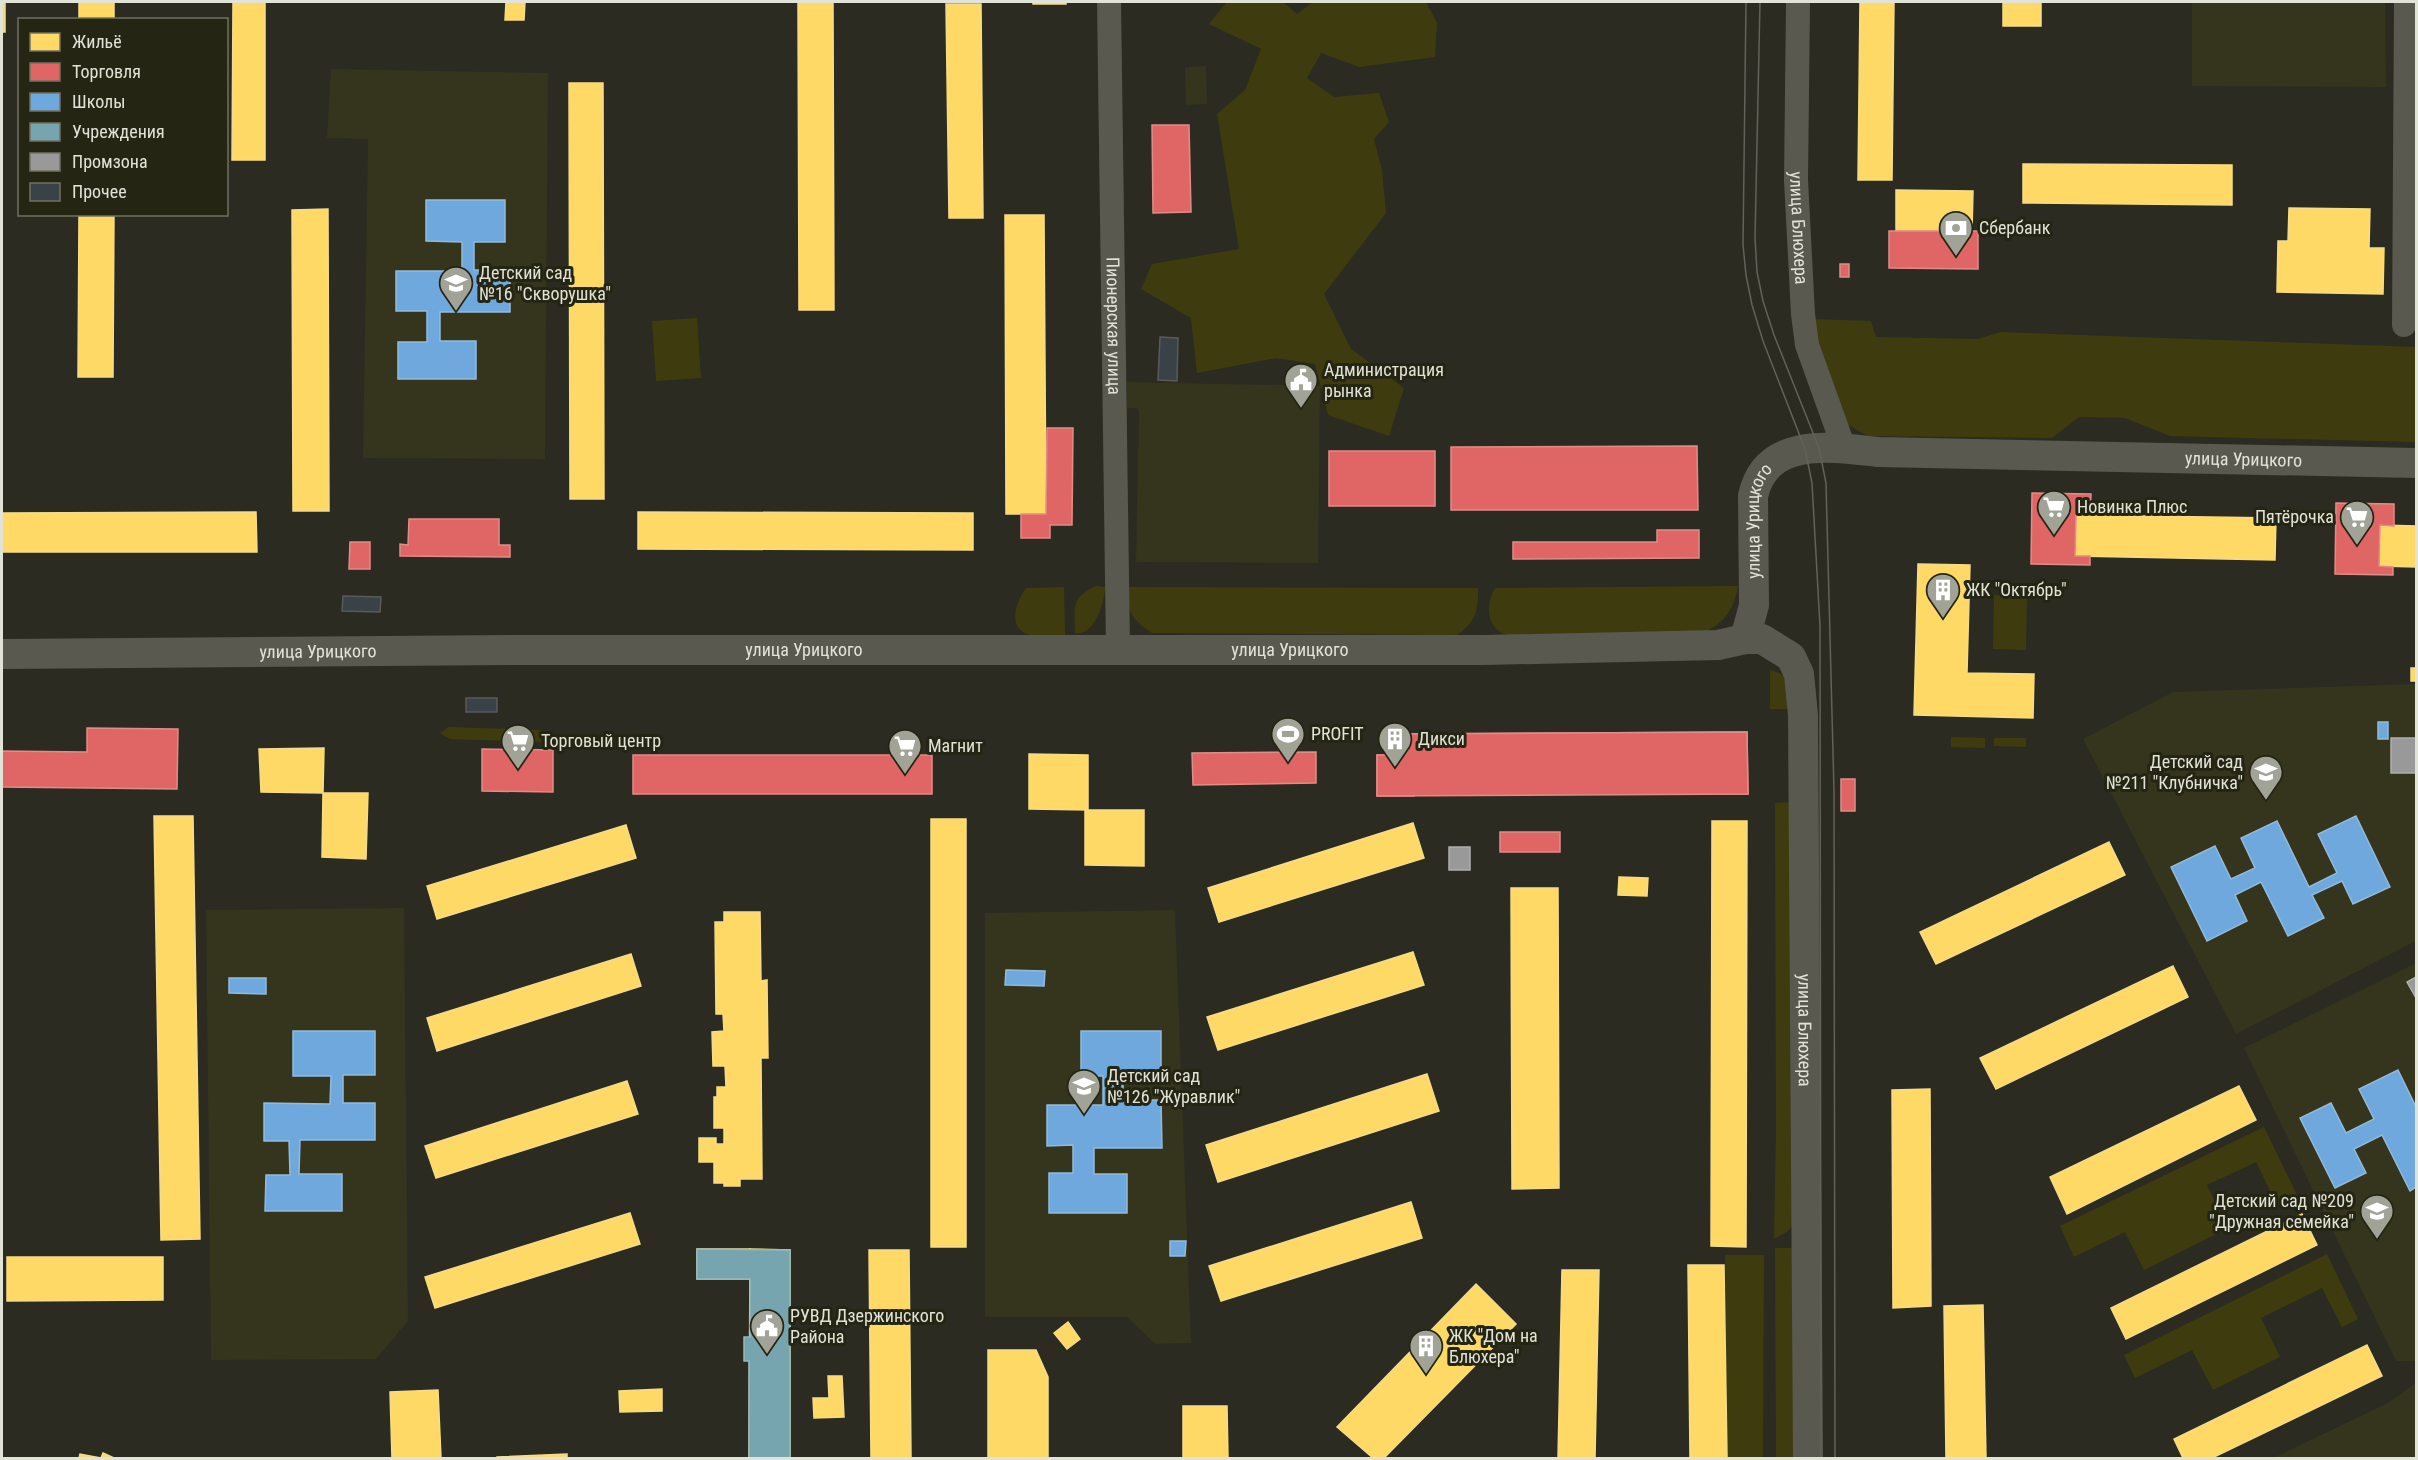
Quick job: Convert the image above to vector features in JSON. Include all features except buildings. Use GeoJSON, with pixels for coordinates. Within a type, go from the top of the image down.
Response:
{"type":"FeatureCollection","features":[{"type":"Feature","properties":{"kind":"street","name":"Пионерская улица"},"geometry":{"type":"LineString","coordinates":[[1109,2],[1118,650]]}},
{"type":"Feature","properties":{"kind":"street","name":"улица Блюхера"},"geometry":{"type":"LineString","coordinates":[[1798,2],[1796,180],[1803,314],[1807,345],[1844,448]]}},
{"type":"Feature","properties":{"kind":"street"},"geometry":{"type":"LineString","coordinates":[[2404,325],[2406,2]]}},
{"type":"Feature","properties":{"kind":"street","name":"улица Урицкого"},"geometry":{"type":"LineString","coordinates":[[2,654],[522,650],[1484,650],[1718,645],[1745,639],[1754,605],[1753,496],[1755,483],[1775,459],[1789,453],[1805,449],[1844,448],[1889,452],[2416,463]]}},
{"type":"Feature","properties":{"kind":"street","name":"улица Блюхера"},"geometry":{"type":"LineString","coordinates":[[1745,639],[1762,639],[1791,657],[1799,674],[1803,715],[1806,1051],[1804,1247],[1808,1458]]}},
{"type":"Feature","properties":{"kind":"shaded area"},"geometry":{"type":"Polygon","coordinates":[[[1227,2],[1283,2],[1297,14],[1313,2],[1426,2],[1437,23],[1435,57],[1359,67],[1321,53],[1307,78],[1334,97],[1379,93],[1389,122],[1374,139],[1382,170],[1386,213],[1324,294],[1351,349],[1404,388],[1389,436],[1328,415],[1315,364],[1276,358],[1197,373],[1191,318],[1141,289],[1152,264],[1239,249],[1217,114],[1245,90],[1261,49],[1209,24],[1227,2]]]}},
{"type":"Feature","properties":{"kind":"shaded area"},"geometry":{"type":"Polygon","coordinates":[[[2192,2],[2385,2],[2386,87],[2192,86],[2192,2]]]}},
{"type":"Feature","properties":{"kind":"shaded area"},"geometry":{"type":"Polygon","coordinates":[[[1206,66],[1207,104],[1186,105],[1185,67],[1206,66]]]}},
{"type":"Feature","properties":{"kind":"shaded area","name":"Детский сад №16 \"Скворушка\""},"geometry":{"type":"Polygon","coordinates":[[[331,69],[548,73],[545,459],[363,458],[368,139],[327,138],[331,69]]]}},
{"type":"Feature","properties":{"kind":"shaded area"},"geometry":{"type":"Polygon","coordinates":[[[697,318],[701,378],[656,381],[652,321],[697,318]]]}},
{"type":"Feature","properties":{"kind":"shaded area"},"geometry":{"type":"Polygon","coordinates":[[[1812,319],[1871,321],[1876,337],[1978,339],[2000,332],[2416,347],[2416,442],[2170,436],[2125,418],[2079,417],[2052,438],[1868,436],[1848,425],[1833,399],[1812,319]]]}},
{"type":"Feature","properties":{"kind":"shaded area"},"geometry":{"type":"Polygon","coordinates":[[[1127,382],[1320,386],[1318,563],[1136,562],[1139,412],[1137,408],[1127,408],[1127,382]]]}},
{"type":"Feature","properties":{"kind":"shaded area"},"geometry":{"type":"Polygon","coordinates":[[[1096,586],[1105,587],[1101,609],[1088,630],[1075,633],[1075,610],[1078,600],[1096,586]]]}},
{"type":"Feature","properties":{"kind":"shaded area"},"geometry":{"type":"Polygon","coordinates":[[[1738,586],[1727,614],[1711,629],[1704,632],[1507,635],[1495,627],[1489,615],[1490,601],[1495,588],[1738,586]]]}},
{"type":"Feature","properties":{"kind":"shaded area"},"geometry":{"type":"Polygon","coordinates":[[[1064,587],[1065,636],[1031,635],[1018,627],[1015,614],[1026,588],[1064,587]]]}},
{"type":"Feature","properties":{"kind":"shaded area"},"geometry":{"type":"Polygon","coordinates":[[[1125,587],[1478,588],[1478,596],[1475,615],[1468,626],[1457,635],[1152,633],[1132,614],[1125,587]]]}},
{"type":"Feature","properties":{"kind":"shaded area"},"geometry":{"type":"Polygon","coordinates":[[[1994,595],[2027,596],[2026,650],[1993,649],[1994,595]]]}},
{"type":"Feature","properties":{"kind":"shaded area"},"geometry":{"type":"Polygon","coordinates":[[[1770,670],[1787,680],[1794,709],[1770,709],[1770,670]]]}},
{"type":"Feature","properties":{"kind":"shaded area","name":"Детский сад №211 \"Клубничка\""},"geometry":{"type":"Polygon","coordinates":[[[2416,684],[2416,941],[2236,1034],[2083,739],[2173,692],[2416,684]]]}},
{"type":"Feature","properties":{"kind":"shaded area"},"geometry":{"type":"Polygon","coordinates":[[[449,727],[541,730],[541,742],[450,739],[440,733],[449,727]]]}},
{"type":"Feature","properties":{"kind":"shaded area"},"geometry":{"type":"Polygon","coordinates":[[[1951,737],[1985,738],[1985,748],[1951,747],[1951,737]]]}},
{"type":"Feature","properties":{"kind":"shaded area"},"geometry":{"type":"Polygon","coordinates":[[[1994,738],[2026,738],[2026,747],[1994,746],[1994,738]]]}},
{"type":"Feature","properties":{"kind":"shaded area"},"geometry":{"type":"Polygon","coordinates":[[[1793,802],[1795,1222],[1788,1231],[1774,1239],[1775,803],[1793,802]]]}},
{"type":"Feature","properties":{"kind":"shaded area"},"geometry":{"type":"Polygon","coordinates":[[[404,908],[408,1321],[376,1359],[211,1360],[206,910],[404,908]]]}},
{"type":"Feature","properties":{"kind":"shaded area","name":"Детский сад №126 \"Журавлик\""},"geometry":{"type":"Polygon","coordinates":[[[1175,910],[1191,1343],[1155,1344],[1127,1317],[985,1317],[985,913],[1175,910]]]}},
{"type":"Feature","properties":{"kind":"shaded area","name":"Детский сад №209 \"Дружная семейка\""},"geometry":{"type":"Polygon","coordinates":[[[2416,963],[2416,1361],[2396,1361],[2244,1048],[2416,963]]]}},
{"type":"Feature","properties":{"kind":"shaded area"},"geometry":{"type":"Polygon","coordinates":[[[2264,1127],[2297,1195],[2277,1205],[2256,1162],[2207,1185],[2228,1228],[2144,1270],[2125,1232],[2074,1257],[2060,1226],[2264,1127]]]}},
{"type":"Feature","properties":{"kind":"shaded area"},"geometry":{"type":"Polygon","coordinates":[[[1775,1248],[1798,1248],[1799,1458],[1776,1458],[1775,1248]]]}},
{"type":"Feature","properties":{"kind":"shaded area"},"geometry":{"type":"Polygon","coordinates":[[[2327,1254],[2358,1319],[2342,1327],[2322,1288],[2261,1318],[2280,1357],[2213,1390],[2192,1350],[2135,1378],[2124,1355],[2327,1254]]]}},
{"type":"Feature","properties":{"kind":"shaded area"},"geometry":{"type":"Polygon","coordinates":[[[1725,1255],[1764,1255],[1763,1458],[1727,1458],[1725,1255]]]}},
{"type":"Feature","properties":{"kind":"shaded area"},"geometry":{"type":"Polygon","coordinates":[[[2416,1383],[2416,1458],[2273,1458],[2388,1403],[2416,1383]]]}},
{"type":"Feature","properties":{"kind":"tram line"},"geometry":{"type":"LineString","coordinates":[[1746,2],[1743,245],[1746,275],[1763,341],[1805,449],[1812,483],[1820,626],[1821,1458]]}},
{"type":"Feature","properties":{"kind":"tram line"},"geometry":{"type":"LineString","coordinates":[[1760,2],[1755,238],[1757,272],[1774,335],[1819,448],[1826,483],[1834,791],[1835,1458]]}},
{"type":"Feature","properties":{"kind":"place","name":"Сбербанк"},"geometry":{"type":"Point","coordinates":[1956,257]}},
{"type":"Feature","properties":{"kind":"place","name":"Детский сад №16 \"Скворушка\""},"geometry":{"type":"Point","coordinates":[456,312]}},
{"type":"Feature","properties":{"kind":"place","name":"Администрация рынка"},"geometry":{"type":"Point","coordinates":[1301,409]}},
{"type":"Feature","properties":{"kind":"place","name":"Новинка Плюс"},"geometry":{"type":"Point","coordinates":[2054,536]}},
{"type":"Feature","properties":{"kind":"place","name":"Пятёрочка"},"geometry":{"type":"Point","coordinates":[2357,546]}},
{"type":"Feature","properties":{"kind":"place","name":"ЖК \"Октябрь\""},"geometry":{"type":"Point","coordinates":[1943,619]}},
{"type":"Feature","properties":{"kind":"place","name":"PROFIT"},"geometry":{"type":"Point","coordinates":[1288,763]}},
{"type":"Feature","properties":{"kind":"place","name":"Дикси"},"geometry":{"type":"Point","coordinates":[1395,768]}},
{"type":"Feature","properties":{"kind":"place","name":"Торговый центр"},"geometry":{"type":"Point","coordinates":[518,770]}},
{"type":"Feature","properties":{"kind":"place","name":"Магнит"},"geometry":{"type":"Point","coordinates":[905,775]}},
{"type":"Feature","properties":{"kind":"place","name":"Детский сад №211 \"Клубничка\""},"geometry":{"type":"Point","coordinates":[2266,801]}},
{"type":"Feature","properties":{"kind":"place","name":"Детский сад №126 \"Журавлик\""},"geometry":{"type":"Point","coordinates":[1084,1115]}},
{"type":"Feature","properties":{"kind":"place","name":"Детский сад №209 \"Дружная семейка\""},"geometry":{"type":"Point","coordinates":[2377,1240]}},
{"type":"Feature","properties":{"kind":"place","name":"РУВД Дзержинского Района"},"geometry":{"type":"Point","coordinates":[767,1355]}},
{"type":"Feature","properties":{"kind":"place","name":"ЖК \"Дом на Блюхера\""},"geometry":{"type":"Point","coordinates":[1426,1375]}}]}
